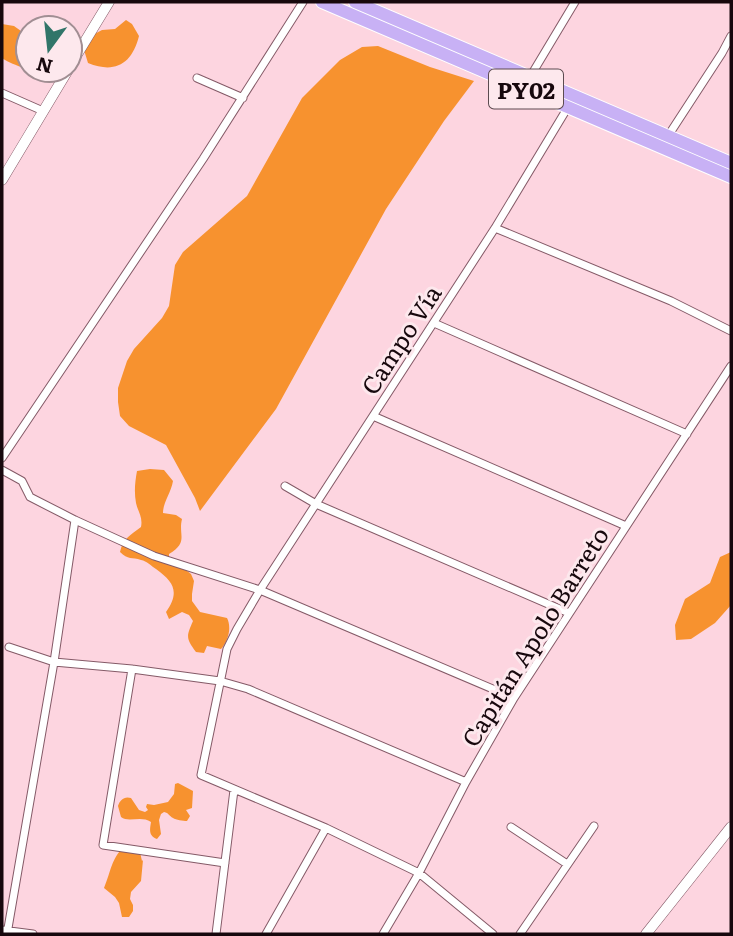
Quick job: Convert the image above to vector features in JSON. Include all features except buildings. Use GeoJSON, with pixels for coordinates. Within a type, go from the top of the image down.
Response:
{"type":"FeatureCollection","features":[{"type":"Feature","properties":{"kind":"highway","name":"PY02"},"geometry":{"type":"LineString","coordinates":[[322,2],[731,177]]}},
{"type":"Feature","properties":{"kind":"highway","name":"PY02"},"geometry":{"type":"LineString","coordinates":[[355,2],[731,163]]}},
{"type":"Feature","properties":{"kind":"street"},"geometry":{"type":"LineString","coordinates":[[84,43],[109,2]]}},
{"type":"Feature","properties":{"kind":"street"},"geometry":{"type":"LineString","coordinates":[[2,458],[243,98],[303,2]]}},
{"type":"Feature","properties":{"kind":"street"},"geometry":{"type":"LineString","coordinates":[[530,77],[575,2]]}},
{"type":"Feature","properties":{"kind":"street"},"geometry":{"type":"LineString","coordinates":[[668,136],[731,36]]}},
{"type":"Feature","properties":{"kind":"street"},"geometry":{"type":"LineString","coordinates":[[197,78],[243,98]]}},
{"type":"Feature","properties":{"kind":"street"},"geometry":{"type":"LineString","coordinates":[[2,180],[59,84]]}},
{"type":"Feature","properties":{"kind":"street"},"geometry":{"type":"LineString","coordinates":[[2,93],[43,111]]}},
{"type":"Feature","properties":{"kind":"street","name":"Campo Vía"},"geometry":{"type":"LineString","coordinates":[[234,790],[201,775],[227,649],[260,590],[495,228],[568,107]]}},
{"type":"Feature","properties":{"kind":"street"},"geometry":{"type":"LineString","coordinates":[[495,228],[660,296],[731,331]]}},
{"type":"Feature","properties":{"kind":"street"},"geometry":{"type":"LineString","coordinates":[[434,323],[687,434]]}},
{"type":"Feature","properties":{"kind":"street","name":"Capitán Apolo Barreto"},"geometry":{"type":"LineString","coordinates":[[383,934],[514,698],[731,366]]}},
{"type":"Feature","properties":{"kind":"street"},"geometry":{"type":"LineString","coordinates":[[373,416],[626,526]]}},
{"type":"Feature","properties":{"kind":"street"},"geometry":{"type":"LineString","coordinates":[[2,470],[22,481],[30,497],[153,556],[260,590],[514,698]]}},
{"type":"Feature","properties":{"kind":"street"},"geometry":{"type":"LineString","coordinates":[[285,486],[316,504],[569,613]]}},
{"type":"Feature","properties":{"kind":"street"},"geometry":{"type":"LineString","coordinates":[[33,934],[5,932],[54,662],[75,520]]}},
{"type":"Feature","properties":{"kind":"street"},"geometry":{"type":"LineString","coordinates":[[9,647],[54,662],[220,681],[248,689],[466,782]]}},
{"type":"Feature","properties":{"kind":"street"},"geometry":{"type":"LineString","coordinates":[[132,669],[103,845],[225,863]]}},
{"type":"Feature","properties":{"kind":"street"},"geometry":{"type":"LineString","coordinates":[[216,934],[234,790],[326,828],[419,873],[493,934]]}},
{"type":"Feature","properties":{"kind":"street"},"geometry":{"type":"LineString","coordinates":[[520,934],[594,826]]}},
{"type":"Feature","properties":{"kind":"street"},"geometry":{"type":"LineString","coordinates":[[511,827],[567,864]]}},
{"type":"Feature","properties":{"kind":"street"},"geometry":{"type":"LineString","coordinates":[[646,934],[731,827]]}},
{"type":"Feature","properties":{"kind":"street"},"geometry":{"type":"LineString","coordinates":[[266,934],[326,828]]}},
{"type":"Feature","properties":{"kind":"shaded area"},"geometry":{"type":"Polygon","coordinates":[[[126,20],[132,24],[139,36],[132,54],[114,67],[88,63],[84,50],[89,37],[102,30],[115,29],[126,20]]]}},
{"type":"Feature","properties":{"kind":"shaded area"},"geometry":{"type":"Polygon","coordinates":[[[2,24],[14,26],[14,65],[2,58],[2,24]]]}},
{"type":"Feature","properties":{"kind":"shaded area"},"geometry":{"type":"Polygon","coordinates":[[[378,46],[474,81],[386,209],[276,409],[200,511],[166,445],[129,426],[120,416],[118,388],[127,361],[169,306],[175,265],[183,252],[247,196],[302,98],[340,60],[362,47],[378,46]]]}},
{"type":"Feature","properties":{"kind":"shaded area"},"geometry":{"type":"Polygon","coordinates":[[[164,470],[173,481],[163,513],[182,519],[182,538],[169,557],[191,574],[194,581],[192,601],[200,612],[227,618],[229,634],[221,649],[207,646],[204,653],[196,652],[188,637],[193,621],[189,615],[182,612],[169,619],[166,612],[173,599],[171,583],[147,562],[120,552],[125,540],[141,527],[135,495],[137,471],[164,470]]]}},
{"type":"Feature","properties":{"kind":"shaded area"},"geometry":{"type":"Polygon","coordinates":[[[731,552],[731,605],[715,623],[691,639],[676,640],[675,625],[685,599],[710,583],[720,557],[731,552]]]}},
{"type":"Feature","properties":{"kind":"shaded area"},"geometry":{"type":"Polygon","coordinates":[[[175,784],[193,791],[192,808],[186,810],[190,816],[185,821],[174,819],[166,812],[161,814],[161,834],[157,839],[151,834],[151,822],[121,817],[118,806],[123,799],[131,798],[139,810],[145,812],[148,810],[147,804],[168,802],[174,794],[175,784]]]}},
{"type":"Feature","properties":{"kind":"shaded area"},"geometry":{"type":"Polygon","coordinates":[[[125,845],[139,848],[143,860],[141,881],[131,892],[133,911],[129,917],[122,917],[119,903],[104,888],[114,861],[125,845]]]}}]}
